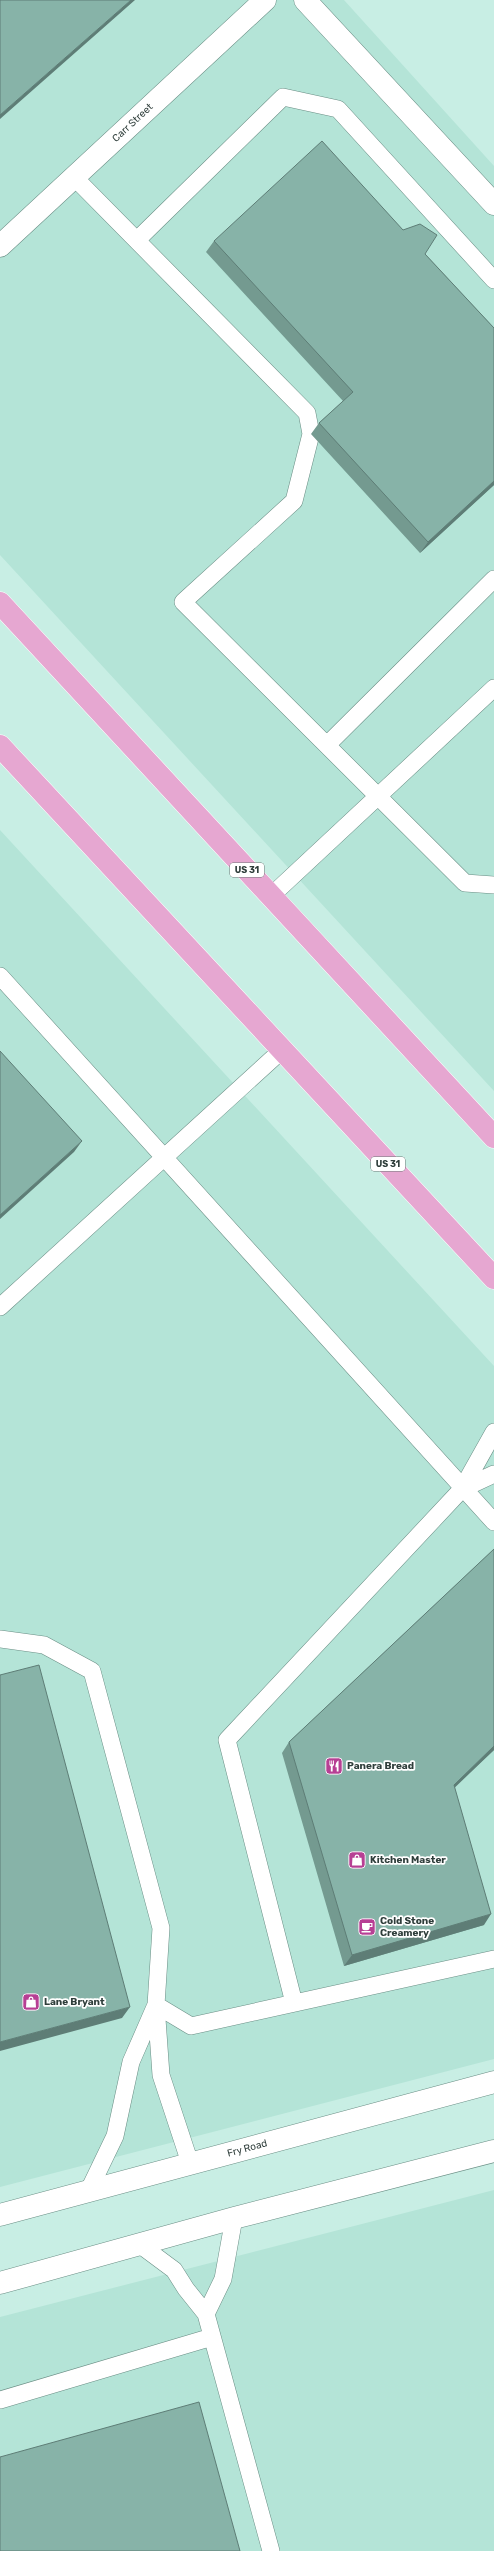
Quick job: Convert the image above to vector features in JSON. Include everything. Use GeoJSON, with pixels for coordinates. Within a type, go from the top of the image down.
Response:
{"type":"FeatureCollection","features":[{"type":"Feature","properties":{"kind":"main road","name":"US 31"},"geometry":{"type":"LineString","coordinates":[[0,603],[494,1138]]}},
{"type":"Feature","properties":{"kind":"main road","name":"US 31"},"geometry":{"type":"LineString","coordinates":[[0,746],[494,1278]]}},
{"type":"Feature","properties":{"kind":"street","name":"Carr Street"},"geometry":{"type":"LineString","coordinates":[[0,246],[265,0]]}},
{"type":"Feature","properties":{"kind":"street"},"geometry":{"type":"LineString","coordinates":[[305,0],[494,204]]}},
{"type":"Feature","properties":{"kind":"street","name":"Fry Road"},"geometry":{"type":"LineString","coordinates":[[0,2215],[494,2082]]}},
{"type":"Feature","properties":{"kind":"street"},"geometry":{"type":"LineString","coordinates":[[0,2282],[234,2218],[494,2151]]}},
{"type":"Feature","properties":{"kind":"lane"},"geometry":{"type":"LineString","coordinates":[[137,240],[283,97],[338,109],[494,280]]}},
{"type":"Feature","properties":{"kind":"lane"},"geometry":{"type":"LineString","coordinates":[[74,177],[307,413],[311,434],[294,501],[183,602],[466,883],[494,886]]}},
{"type":"Feature","properties":{"kind":"lane"},"geometry":{"type":"LineString","coordinates":[[327,745],[494,579]]}},
{"type":"Feature","properties":{"kind":"lane"},"geometry":{"type":"LineString","coordinates":[[271,896],[494,688]]}},
{"type":"Feature","properties":{"kind":"lane"},"geometry":{"type":"LineString","coordinates":[[0,976],[166,1157],[462,1489],[494,1522]]}},
{"type":"Feature","properties":{"kind":"lane"},"geometry":{"type":"LineString","coordinates":[[0,1306],[166,1157],[282,1050]]}},
{"type":"Feature","properties":{"kind":"lane"},"geometry":{"type":"LineString","coordinates":[[294,2004],[227,1740],[462,1489],[494,1432]]}},
{"type":"Feature","properties":{"kind":"lane"},"geometry":{"type":"LineString","coordinates":[[462,1489],[494,1474]]}},
{"type":"Feature","properties":{"kind":"lane"},"geometry":{"type":"LineString","coordinates":[[0,1639],[44,1645],[92,1671],[160,1928],[156,2005],[161,2075],[190,2163]]}},
{"type":"Feature","properties":{"kind":"lane"},"geometry":{"type":"LineString","coordinates":[[156,2005],[191,2026],[494,1959]]}},
{"type":"Feature","properties":{"kind":"lane"},"geometry":{"type":"LineString","coordinates":[[88,2192],[115,2136],[131,2062],[156,2005]]}},
{"type":"Feature","properties":{"kind":"lane"},"geometry":{"type":"LineString","coordinates":[[206,2314],[223,2279],[234,2218]]}},
{"type":"Feature","properties":{"kind":"lane"},"geometry":{"type":"LineString","coordinates":[[139,2244],[174,2270],[186,2289],[206,2314],[271,2551]]}},
{"type":"Feature","properties":{"kind":"lane"},"geometry":{"type":"LineString","coordinates":[[0,2400],[212,2337]]}},
{"type":"Feature","properties":{"kind":"shaded area"},"geometry":{"type":"Polygon","coordinates":[[[0,0],[344,0],[494,166],[494,1091],[0,555],[0,0]]]}},
{"type":"Feature","properties":{"kind":"shaded area"},"geometry":{"type":"Polygon","coordinates":[[[0,830],[494,1366],[494,2059],[0,2187],[0,830]]]}},
{"type":"Feature","properties":{"kind":"shaded area"},"geometry":{"type":"Polygon","coordinates":[[[494,2190],[494,2551],[0,2551],[0,2317],[494,2190]]]}},
{"type":"Feature","properties":{"kind":"building"},"geometry":{"type":"Polygon","coordinates":[[[0,0],[131,0],[0,115],[0,0]]]}},
{"type":"Feature","properties":{"kind":"building"},"geometry":{"type":"Polygon","coordinates":[[[322,141],[403,230],[420,224],[437,235],[425,254],[494,328],[494,481],[428,542],[319,423],[353,392],[214,241],[322,141]]]}},
{"type":"Feature","properties":{"kind":"building"},"geometry":{"type":"Polygon","coordinates":[[[0,1051],[82,1141],[0,1215],[0,1051]]]}},
{"type":"Feature","properties":{"kind":"building"},"geometry":{"type":"Polygon","coordinates":[[[494,1549],[494,1746],[454,1785],[491,1914],[352,1955],[289,1742],[494,1549]]]}},
{"type":"Feature","properties":{"kind":"building"},"geometry":{"type":"Polygon","coordinates":[[[39,1665],[130,2007],[0,2042],[0,1675],[39,1665]]]}},
{"type":"Feature","properties":{"kind":"building"},"geometry":{"type":"Polygon","coordinates":[[[199,2402],[240,2551],[0,2551],[0,2457],[199,2402]]]}},
{"type":"Feature","properties":{"kind":"place","name":"Panera Bread"},"geometry":{"type":"Point","coordinates":[334,1766]}},
{"type":"Feature","properties":{"kind":"place","name":"Kitchen Master"},"geometry":{"type":"Point","coordinates":[357,1860]}},
{"type":"Feature","properties":{"kind":"place","name":"Cold Stone Creamery"},"geometry":{"type":"Point","coordinates":[367,1927]}},
{"type":"Feature","properties":{"kind":"place","name":"Lane Bryant"},"geometry":{"type":"Point","coordinates":[31,2002]}}]}
